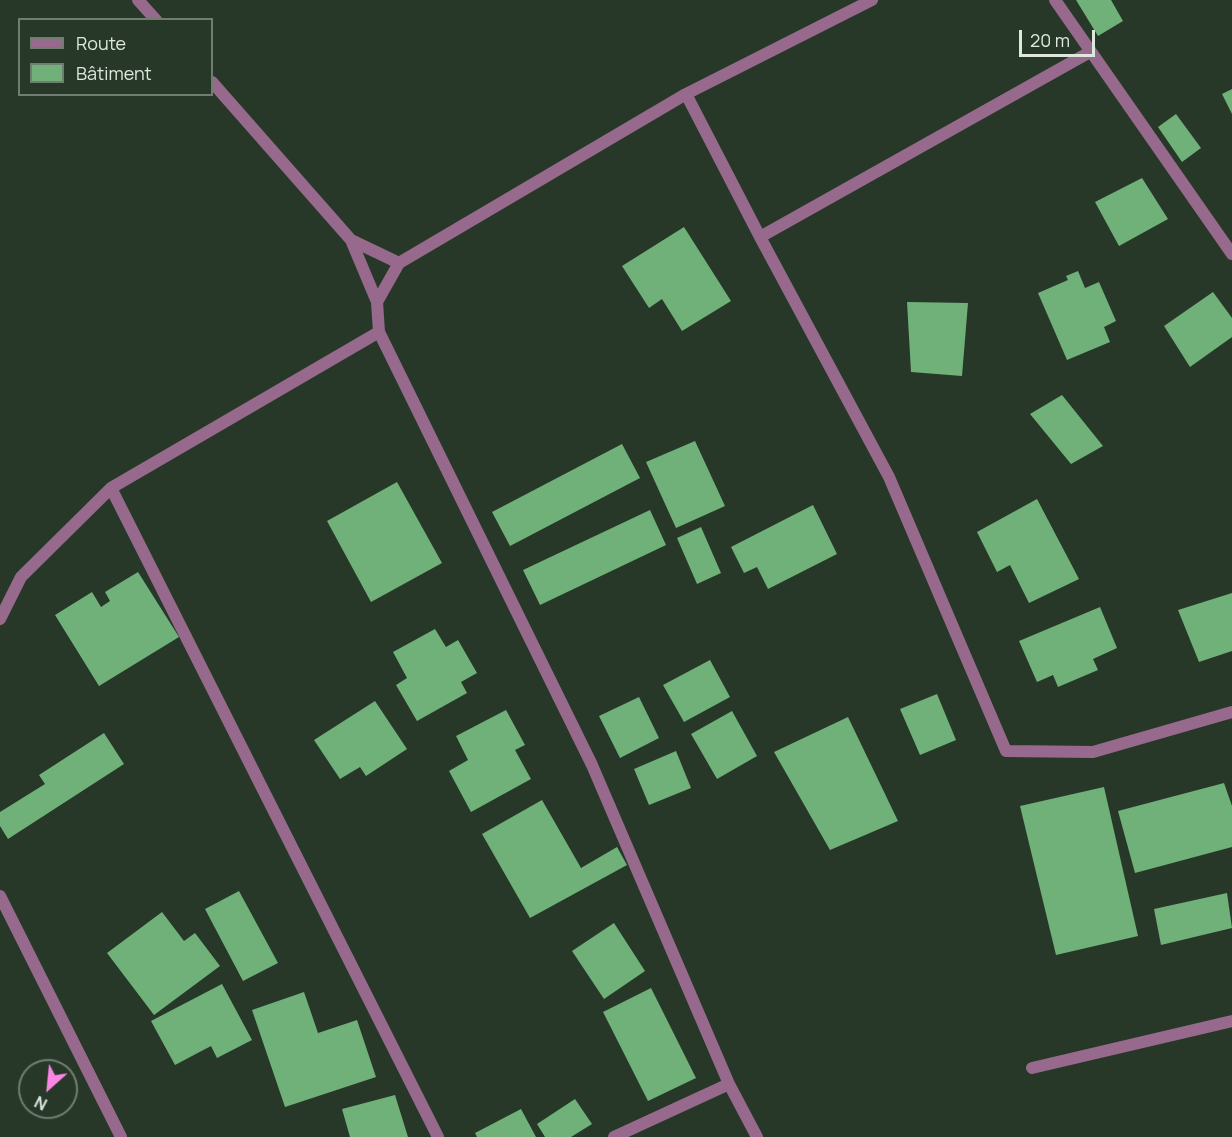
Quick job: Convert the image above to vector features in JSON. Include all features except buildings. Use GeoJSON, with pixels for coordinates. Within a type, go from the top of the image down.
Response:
{"type":"FeatureCollection","features":[{"type":"Feature","properties":{"kind":"street"},"geometry":{"type":"LineString","coordinates":[[138,0],[154,18]]}},
{"type":"Feature","properties":{"kind":"street"},"geometry":{"type":"LineString","coordinates":[[377,302],[399,263],[686,94],[872,0]]}},
{"type":"Feature","properties":{"kind":"street"},"geometry":{"type":"LineString","coordinates":[[1055,0],[1232,254]]}},
{"type":"Feature","properties":{"kind":"street"},"geometry":{"type":"LineString","coordinates":[[760,237],[1090,52]]}},
{"type":"Feature","properties":{"kind":"street"},"geometry":{"type":"LineString","coordinates":[[213,83],[351,240],[377,302],[379,332],[592,765],[729,1084],[757,1137]]}},
{"type":"Feature","properties":{"kind":"street"},"geometry":{"type":"LineString","coordinates":[[686,94],[889,477],[1006,751],[1093,752],[1232,712]]}},
{"type":"Feature","properties":{"kind":"street"},"geometry":{"type":"LineString","coordinates":[[351,240],[399,263]]}},
{"type":"Feature","properties":{"kind":"street"},"geometry":{"type":"LineString","coordinates":[[0,619],[21,578],[111,488],[379,332]]}},
{"type":"Feature","properties":{"kind":"street"},"geometry":{"type":"LineString","coordinates":[[111,488],[438,1137]]}},
{"type":"Feature","properties":{"kind":"street"},"geometry":{"type":"LineString","coordinates":[[0,896],[121,1137]]}},
{"type":"Feature","properties":{"kind":"street"},"geometry":{"type":"LineString","coordinates":[[1032,1068],[1232,1022]]}},
{"type":"Feature","properties":{"kind":"street"},"geometry":{"type":"LineString","coordinates":[[614,1137],[729,1084]]}}]}
